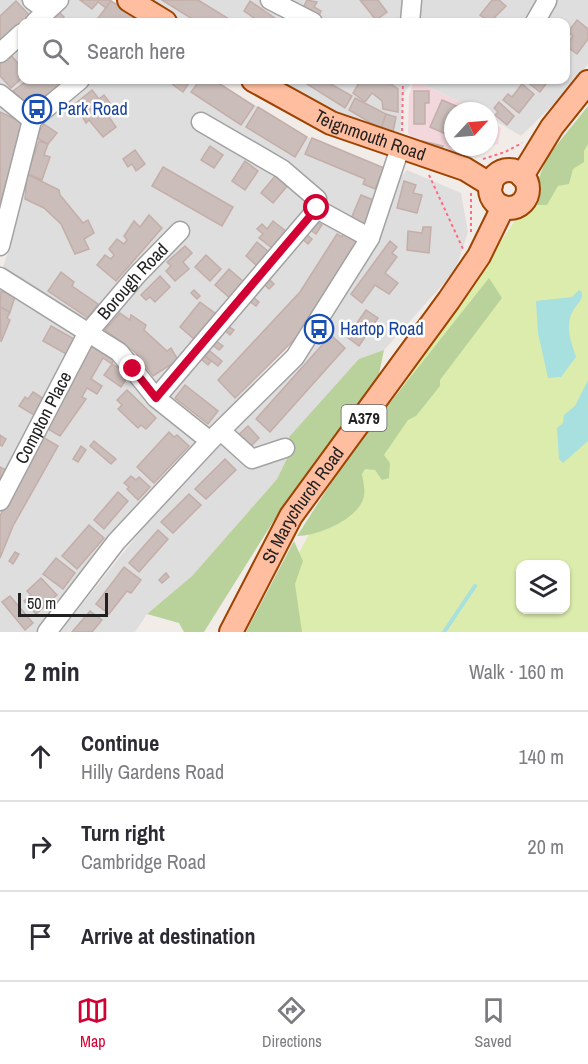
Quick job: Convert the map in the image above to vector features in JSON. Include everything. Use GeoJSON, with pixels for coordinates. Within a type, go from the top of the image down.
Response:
{"type":"FeatureCollection","features":[{"type":"Feature","properties":{"kind":"main road"},"geometry":{"type":"LineString","coordinates":[[129,0],[151,18]]}},
{"type":"Feature","properties":{"kind":"main road"},"geometry":{"type":"LineString","coordinates":[[522,176],[552,127],[588,82]]}},
{"type":"Feature","properties":{"kind":"main road","name":"Teignmouth Road"},"geometry":{"type":"LineString","coordinates":[[261,84],[331,123],[468,171],[491,185]]}},
{"type":"Feature","properties":{"kind":"main road"},"geometry":{"type":"LineString","coordinates":[[507,171],[522,176],[528,187],[525,200],[515,207],[502,207],[492,196],[491,185],[496,176],[507,171]]}},
{"type":"Feature","properties":{"kind":"main road","name":"St Marychurch Road"},"geometry":{"type":"LineString","coordinates":[[231,632],[291,516],[415,350],[471,268],[502,207]]}},
{"type":"Feature","properties":{"kind":"street"},"geometry":{"type":"LineString","coordinates":[[32,0],[47,11]]}},
{"type":"Feature","properties":{"kind":"street"},"geometry":{"type":"LineString","coordinates":[[270,0],[305,18]]}},
{"type":"Feature","properties":{"kind":"street"},"geometry":{"type":"LineString","coordinates":[[410,18],[412,0]]}},
{"type":"Feature","properties":{"kind":"street"},"geometry":{"type":"LineString","coordinates":[[537,18],[547,1]]}},
{"type":"Feature","properties":{"kind":"street"},"geometry":{"type":"LineString","coordinates":[[0,53],[18,37]]}},
{"type":"Feature","properties":{"kind":"street"},"geometry":{"type":"LineString","coordinates":[[0,246],[2,221],[20,171],[32,120],[75,84]]}},
{"type":"Feature","properties":{"kind":"street"},"geometry":{"type":"LineString","coordinates":[[0,94],[32,120]]}},
{"type":"Feature","properties":{"kind":"street"},"geometry":{"type":"LineString","coordinates":[[156,398],[317,208],[317,199],[282,169],[201,122]]}},
{"type":"Feature","properties":{"kind":"street"},"geometry":{"type":"LineString","coordinates":[[47,632],[116,542],[215,436],[295,357],[370,238],[410,151]]}},
{"type":"Feature","properties":{"kind":"street"},"geometry":{"type":"LineString","coordinates":[[317,208],[370,238]]}},
{"type":"Feature","properties":{"kind":"street","name":"Borough Road"},"geometry":{"type":"LineString","coordinates":[[87,334],[137,275],[180,231]]}},
{"type":"Feature","properties":{"kind":"street"},"geometry":{"type":"LineString","coordinates":[[0,277],[87,334],[119,352],[156,398],[252,459],[285,448]]}},
{"type":"Feature","properties":{"kind":"street","name":"Compton Place"},"geometry":{"type":"LineString","coordinates":[[0,501],[87,334]]}},
{"type":"Feature","properties":{"kind":"path"},"geometry":{"type":"LineString","coordinates":[[404,84],[410,151],[471,268]]}},
{"type":"Feature","properties":{"kind":"path"},"geometry":{"type":"LineString","coordinates":[[471,236],[468,171],[476,160],[505,152],[525,141]]}},
{"type":"Feature","properties":{"kind":"shaded area"},"geometry":{"type":"Polygon","coordinates":[[[0,0],[110,0],[135,16],[134,18],[18,18],[18,84],[61,84],[30,110],[0,228],[0,0]]]}},
{"type":"Feature","properties":{"kind":"shaded area"},"geometry":{"type":"Polygon","coordinates":[[[129,0],[588,0],[588,64],[559,99],[521,136],[498,122],[498,102],[460,102],[422,84],[570,84],[570,18],[158,18],[129,0]]]}},
{"type":"Feature","properties":{"kind":"shaded area"},"geometry":{"type":"Polygon","coordinates":[[[85,84],[221,84],[307,137],[384,168],[375,189],[376,201],[307,327],[123,520],[38,632],[0,632],[0,276],[8,252],[35,137],[46,117],[85,84]]]}},
{"type":"Feature","properties":{"kind":"shaded area"},"geometry":{"type":"Polygon","coordinates":[[[262,84],[410,84],[402,97],[400,148],[262,84]]]}},
{"type":"Feature","properties":{"kind":"shaded area"},"geometry":{"type":"Polygon","coordinates":[[[413,84],[422,84],[459,102],[444,102],[444,151],[415,143],[408,133],[409,96],[413,84]]]}},
{"type":"Feature","properties":{"kind":"shaded area"},"geometry":{"type":"Polygon","coordinates":[[[498,126],[501,128],[498,144],[498,126]]]}},
{"type":"Feature","properties":{"kind":"shaded area"},"geometry":{"type":"Polygon","coordinates":[[[407,170],[461,193],[468,232],[455,271],[384,350],[359,360],[293,446],[277,479],[192,576],[147,614],[135,632],[60,632],[143,528],[309,351],[372,252],[384,226],[397,181],[407,170]]]}},
{"type":"Feature","properties":{"kind":"green space"},"geometry":{"type":"Polygon","coordinates":[[[588,106],[588,144],[584,151],[584,162],[573,169],[569,184],[558,186],[547,205],[537,205],[536,186],[547,157],[588,106]]]}},
{"type":"Feature","properties":{"kind":"green space"},"geometry":{"type":"Polygon","coordinates":[[[588,110],[588,632],[257,632],[333,489],[514,222],[525,213],[547,157],[588,110]]]}},
{"type":"Feature","properties":{"kind":"green space"},"geometry":{"type":"Polygon","coordinates":[[[489,278],[502,298],[440,380],[440,386],[416,416],[408,420],[384,455],[390,463],[389,478],[382,480],[375,470],[365,469],[362,474],[364,495],[362,502],[351,515],[324,530],[297,536],[351,452],[489,278]]]}},
{"type":"Feature","properties":{"kind":"green space"},"geometry":{"type":"Polygon","coordinates":[[[384,350],[378,379],[281,509],[204,632],[184,632],[179,623],[147,614],[192,576],[277,479],[293,446],[289,437],[359,359],[384,350]]]}},
{"type":"Feature","properties":{"kind":"green space"},"geometry":{"type":"Polygon","coordinates":[[[294,541],[303,561],[295,584],[302,632],[246,632],[294,541]]]}},
{"type":"Feature","properties":{"kind":"water"},"geometry":{"type":"Polygon","coordinates":[[[579,290],[582,292],[582,297],[569,321],[576,357],[561,377],[548,378],[538,333],[536,301],[572,297],[579,290]]]}},
{"type":"Feature","properties":{"kind":"water"},"geometry":{"type":"Polygon","coordinates":[[[588,380],[588,441],[563,463],[559,459],[557,428],[563,423],[564,415],[575,406],[588,380]]]}},
{"type":"Feature","properties":{"kind":"building"},"geometry":{"type":"Polygon","coordinates":[[[80,0],[111,1],[106,8],[98,2],[92,9],[80,0]]]}},
{"type":"Feature","properties":{"kind":"building"},"geometry":{"type":"Polygon","coordinates":[[[162,0],[198,0],[227,18],[191,18],[162,0]]]}},
{"type":"Feature","properties":{"kind":"building"},"geometry":{"type":"Polygon","coordinates":[[[307,0],[317,2],[314,7],[321,11],[318,18],[315,18],[303,8],[307,0]]]}},
{"type":"Feature","properties":{"kind":"building"},"geometry":{"type":"Polygon","coordinates":[[[360,0],[378,0],[387,12],[379,18],[374,18],[360,0]]]}},
{"type":"Feature","properties":{"kind":"building"},"geometry":{"type":"Polygon","coordinates":[[[492,0],[499,0],[506,6],[494,18],[484,18],[480,15],[492,0]]]}},
{"type":"Feature","properties":{"kind":"building"},"geometry":{"type":"Polygon","coordinates":[[[16,1],[32,18],[18,18],[18,30],[0,47],[0,16],[16,1]]]}},
{"type":"Feature","properties":{"kind":"building"},"geometry":{"type":"Polygon","coordinates":[[[111,1],[135,16],[134,18],[98,18],[111,1]]]}},
{"type":"Feature","properties":{"kind":"building"},"geometry":{"type":"Polygon","coordinates":[[[250,1],[275,18],[254,18],[244,11],[250,1]]]}},
{"type":"Feature","properties":{"kind":"building"},"geometry":{"type":"Polygon","coordinates":[[[57,10],[64,17],[63,18],[50,18],[57,10]]]}},
{"type":"Feature","properties":{"kind":"building"},"geometry":{"type":"Polygon","coordinates":[[[577,20],[588,29],[588,39],[577,54],[570,49],[570,40],[573,36],[570,29],[577,20]]]}},
{"type":"Feature","properties":{"kind":"building"},"geometry":{"type":"Polygon","coordinates":[[[10,54],[18,63],[18,82],[11,88],[0,76],[0,62],[10,54]]]}},
{"type":"Feature","properties":{"kind":"building"},"geometry":{"type":"Polygon","coordinates":[[[23,84],[61,84],[30,110],[13,91],[23,84]]]}},
{"type":"Feature","properties":{"kind":"building"},"geometry":{"type":"Polygon","coordinates":[[[173,84],[188,84],[183,92],[173,84]]]}},
{"type":"Feature","properties":{"kind":"building"},"geometry":{"type":"Polygon","coordinates":[[[197,84],[220,84],[254,106],[241,125],[191,92],[197,84]]]}},
{"type":"Feature","properties":{"kind":"building"},"geometry":{"type":"Polygon","coordinates":[[[307,84],[331,84],[352,96],[345,108],[307,84]]]}},
{"type":"Feature","properties":{"kind":"building"},"geometry":{"type":"Polygon","coordinates":[[[358,84],[391,84],[398,89],[398,112],[383,109],[382,101],[372,93],[365,102],[353,93],[358,84]]]}},
{"type":"Feature","properties":{"kind":"building"},"geometry":{"type":"Polygon","coordinates":[[[522,84],[534,94],[519,113],[503,100],[508,94],[512,97],[522,84]]]}},
{"type":"Feature","properties":{"kind":"building"},"geometry":{"type":"Polygon","coordinates":[[[530,84],[546,84],[540,92],[530,84]]]}},
{"type":"Feature","properties":{"kind":"building"},"geometry":{"type":"Polygon","coordinates":[[[92,90],[99,99],[104,95],[110,103],[106,106],[113,114],[109,117],[116,127],[103,137],[89,120],[86,123],[75,104],[92,90]]]}},
{"type":"Feature","properties":{"kind":"building"},"geometry":{"type":"Polygon","coordinates":[[[414,91],[429,91],[429,103],[425,103],[425,124],[414,124],[414,91]]]}},
{"type":"Feature","properties":{"kind":"building"},"geometry":{"type":"Polygon","coordinates":[[[355,98],[386,114],[381,129],[349,110],[355,98]]]}},
{"type":"Feature","properties":{"kind":"building"},"geometry":{"type":"Polygon","coordinates":[[[442,100],[447,102],[444,102],[444,133],[430,127],[442,100]]]}},
{"type":"Feature","properties":{"kind":"building"},"geometry":{"type":"Polygon","coordinates":[[[498,103],[514,116],[507,125],[498,118],[498,103]]]}},
{"type":"Feature","properties":{"kind":"building"},"geometry":{"type":"Polygon","coordinates":[[[258,107],[307,137],[295,157],[246,127],[258,107]]]}},
{"type":"Feature","properties":{"kind":"building"},"geometry":{"type":"Polygon","coordinates":[[[0,112],[22,122],[2,211],[0,210],[0,112]]]}},
{"type":"Feature","properties":{"kind":"building"},"geometry":{"type":"Polygon","coordinates":[[[386,114],[396,117],[393,132],[381,129],[386,114]]]}},
{"type":"Feature","properties":{"kind":"building"},"geometry":{"type":"Polygon","coordinates":[[[44,124],[57,133],[48,144],[35,137],[44,124]]]}},
{"type":"Feature","properties":{"kind":"building"},"geometry":{"type":"Polygon","coordinates":[[[312,138],[384,168],[375,189],[363,184],[365,179],[305,154],[312,138]]]}},
{"type":"Feature","properties":{"kind":"building"},"geometry":{"type":"Polygon","coordinates":[[[39,141],[48,144],[44,155],[50,157],[42,180],[27,174],[39,141]]]}},
{"type":"Feature","properties":{"kind":"building"},"geometry":{"type":"Polygon","coordinates":[[[422,141],[443,146],[440,158],[419,153],[422,141]]]}},
{"type":"Feature","properties":{"kind":"building"},"geometry":{"type":"Polygon","coordinates":[[[210,146],[223,155],[214,168],[201,160],[210,146]]]}},
{"type":"Feature","properties":{"kind":"building"},"geometry":{"type":"Polygon","coordinates":[[[135,150],[145,164],[136,171],[132,164],[128,167],[123,159],[135,150]]]}},
{"type":"Feature","properties":{"kind":"building"},"geometry":{"type":"Polygon","coordinates":[[[245,161],[258,171],[245,190],[232,181],[245,161]]]}},
{"type":"Feature","properties":{"kind":"building"},"geometry":{"type":"Polygon","coordinates":[[[163,167],[233,207],[222,226],[152,186],[163,167]]]}},
{"type":"Feature","properties":{"kind":"building"},"geometry":{"type":"Polygon","coordinates":[[[27,174],[59,190],[60,195],[83,223],[88,220],[94,233],[84,239],[89,249],[75,254],[61,224],[44,208],[25,199],[27,174]]]}},
{"type":"Feature","properties":{"kind":"building"},"geometry":{"type":"Polygon","coordinates":[[[276,175],[288,185],[273,203],[261,193],[276,175]]]}},
{"type":"Feature","properties":{"kind":"building"},"geometry":{"type":"Polygon","coordinates":[[[404,181],[416,185],[413,193],[422,195],[417,213],[397,208],[404,181]]]}},
{"type":"Feature","properties":{"kind":"building"},"geometry":{"type":"Polygon","coordinates":[[[361,195],[376,201],[365,227],[350,221],[361,195]]]}},
{"type":"Feature","properties":{"kind":"building"},"geometry":{"type":"Polygon","coordinates":[[[149,215],[162,228],[116,281],[97,265],[105,255],[111,259],[114,255],[109,249],[117,239],[124,244],[127,240],[124,236],[134,221],[140,227],[149,215]]]}},
{"type":"Feature","properties":{"kind":"building"},"geometry":{"type":"Polygon","coordinates":[[[273,221],[286,231],[272,248],[259,238],[263,234],[257,229],[262,224],[267,229],[273,221]]]}},
{"type":"Feature","properties":{"kind":"building"},"geometry":{"type":"Polygon","coordinates":[[[315,221],[322,225],[316,234],[309,229],[315,221]]]}},
{"type":"Feature","properties":{"kind":"building"},"geometry":{"type":"Polygon","coordinates":[[[423,227],[431,227],[429,253],[407,250],[408,231],[422,233],[423,227]]]}},
{"type":"Feature","properties":{"kind":"building"},"geometry":{"type":"Polygon","coordinates":[[[344,232],[359,242],[307,327],[235,398],[218,380],[300,292],[337,234],[342,237],[344,232]]]}},
{"type":"Feature","properties":{"kind":"building"},"geometry":{"type":"Polygon","coordinates":[[[305,233],[312,239],[308,244],[301,238],[305,233]]]}},
{"type":"Feature","properties":{"kind":"building"},"geometry":{"type":"Polygon","coordinates":[[[390,241],[397,247],[392,253],[397,257],[385,273],[398,283],[389,294],[375,285],[362,303],[351,294],[390,241]]]}},
{"type":"Feature","properties":{"kind":"building"},"geometry":{"type":"Polygon","coordinates":[[[257,242],[269,252],[257,266],[246,256],[257,242]]]}},
{"type":"Feature","properties":{"kind":"building"},"geometry":{"type":"Polygon","coordinates":[[[185,246],[192,253],[183,262],[189,269],[175,281],[166,271],[171,266],[167,262],[185,246]]]}},
{"type":"Feature","properties":{"kind":"building"},"geometry":{"type":"Polygon","coordinates":[[[206,255],[221,269],[210,281],[195,267],[206,255]]]}},
{"type":"Feature","properties":{"kind":"building"},"geometry":{"type":"Polygon","coordinates":[[[229,269],[245,283],[231,299],[215,285],[229,269]]]}},
{"type":"Feature","properties":{"kind":"building"},"geometry":{"type":"Polygon","coordinates":[[[61,272],[74,282],[72,286],[98,304],[88,318],[48,291],[61,272]]]}},
{"type":"Feature","properties":{"kind":"building"},"geometry":{"type":"Polygon","coordinates":[[[160,276],[170,287],[155,302],[150,297],[146,300],[141,295],[160,276]]]}},
{"type":"Feature","properties":{"kind":"building"},"geometry":{"type":"Polygon","coordinates":[[[269,279],[274,284],[269,289],[264,284],[269,279]]]}},
{"type":"Feature","properties":{"kind":"building"},"geometry":{"type":"Polygon","coordinates":[[[194,290],[200,296],[197,299],[191,293],[194,290]]]}},
{"type":"Feature","properties":{"kind":"building"},"geometry":{"type":"Polygon","coordinates":[[[1,291],[15,297],[10,312],[0,307],[1,291]]]}},
{"type":"Feature","properties":{"kind":"building"},"geometry":{"type":"Polygon","coordinates":[[[252,296],[259,302],[256,306],[249,301],[252,296]]]}},
{"type":"Feature","properties":{"kind":"building"},"geometry":{"type":"Polygon","coordinates":[[[200,302],[216,314],[195,340],[180,327],[200,302]]]}},
{"type":"Feature","properties":{"kind":"building"},"geometry":{"type":"Polygon","coordinates":[[[0,307],[10,312],[7,318],[10,320],[1,342],[0,307]]]}},
{"type":"Feature","properties":{"kind":"building"},"geometry":{"type":"Polygon","coordinates":[[[366,310],[378,318],[359,346],[347,337],[366,310]]]}},
{"type":"Feature","properties":{"kind":"building"},"geometry":{"type":"Polygon","coordinates":[[[120,313],[130,320],[131,315],[146,325],[144,330],[167,351],[171,348],[178,360],[153,376],[136,353],[105,330],[120,313]]]}},
{"type":"Feature","properties":{"kind":"building"},"geometry":{"type":"Polygon","coordinates":[[[226,325],[234,330],[230,335],[223,329],[226,325]]]}},
{"type":"Feature","properties":{"kind":"building"},"geometry":{"type":"Polygon","coordinates":[[[51,326],[76,340],[68,355],[43,341],[51,326]]]}},
{"type":"Feature","properties":{"kind":"building"},"geometry":{"type":"Polygon","coordinates":[[[331,335],[345,348],[270,432],[256,419],[331,335]]]}},
{"type":"Feature","properties":{"kind":"building"},"geometry":{"type":"Polygon","coordinates":[[[215,340],[223,346],[219,350],[211,344],[215,340]]]}},
{"type":"Feature","properties":{"kind":"building"},"geometry":{"type":"Polygon","coordinates":[[[92,345],[114,358],[112,364],[103,358],[91,379],[102,386],[97,394],[87,388],[82,397],[86,399],[60,436],[43,426],[92,345]]]}},
{"type":"Feature","properties":{"kind":"building"},"geometry":{"type":"Polygon","coordinates":[[[210,351],[222,361],[218,366],[205,356],[210,351]]]}},
{"type":"Feature","properties":{"kind":"building"},"geometry":{"type":"Polygon","coordinates":[[[205,356],[211,361],[208,365],[202,360],[205,356]]]}},
{"type":"Feature","properties":{"kind":"building"},"geometry":{"type":"Polygon","coordinates":[[[112,364],[129,375],[121,387],[104,375],[112,364]]]}},
{"type":"Feature","properties":{"kind":"building"},"geometry":{"type":"Polygon","coordinates":[[[185,385],[218,411],[208,424],[175,398],[185,385]]]}},
{"type":"Feature","properties":{"kind":"building"},"geometry":{"type":"Polygon","coordinates":[[[127,390],[156,418],[146,429],[141,425],[138,428],[118,409],[122,405],[117,400],[127,390]]]}},
{"type":"Feature","properties":{"kind":"building"},"geometry":{"type":"Polygon","coordinates":[[[33,392],[44,399],[34,415],[19,406],[25,397],[28,399],[33,392]]]}},
{"type":"Feature","properties":{"kind":"building"},"geometry":{"type":"Polygon","coordinates":[[[248,426],[259,438],[247,450],[235,438],[248,426]]]}},
{"type":"Feature","properties":{"kind":"building"},"geometry":{"type":"Polygon","coordinates":[[[169,432],[174,437],[177,435],[189,446],[154,483],[137,467],[169,432]]]}},
{"type":"Feature","properties":{"kind":"building"},"geometry":{"type":"Polygon","coordinates":[[[0,435],[6,439],[2,446],[0,445],[0,435]]]}},
{"type":"Feature","properties":{"kind":"building"},"geometry":{"type":"Polygon","coordinates":[[[41,436],[58,446],[13,526],[0,558],[0,516],[41,436]]]}},
{"type":"Feature","properties":{"kind":"building"},"geometry":{"type":"Polygon","coordinates":[[[94,441],[116,459],[111,464],[90,446],[94,441]]]}},
{"type":"Feature","properties":{"kind":"building"},"geometry":{"type":"Polygon","coordinates":[[[81,446],[86,450],[78,462],[73,459],[81,446]]]}},
{"type":"Feature","properties":{"kind":"building"},"geometry":{"type":"Polygon","coordinates":[[[225,459],[236,470],[206,499],[195,489],[225,459]]]}},
{"type":"Feature","properties":{"kind":"building"},"geometry":{"type":"Polygon","coordinates":[[[0,467],[8,471],[0,488],[0,467]]]}},
{"type":"Feature","properties":{"kind":"building"},"geometry":{"type":"Polygon","coordinates":[[[131,476],[136,480],[139,477],[150,487],[138,500],[124,483],[131,476]]]}},
{"type":"Feature","properties":{"kind":"building"},"geometry":{"type":"Polygon","coordinates":[[[118,492],[128,501],[104,529],[94,520],[118,492]]]}},
{"type":"Feature","properties":{"kind":"building"},"geometry":{"type":"Polygon","coordinates":[[[189,494],[201,505],[173,533],[161,522],[189,494]]]}},
{"type":"Feature","properties":{"kind":"building"},"geometry":{"type":"Polygon","coordinates":[[[89,525],[104,538],[77,569],[62,556],[89,525]]]}},
{"type":"Feature","properties":{"kind":"building"},"geometry":{"type":"Polygon","coordinates":[[[158,530],[168,539],[139,572],[129,563],[158,530]]]}},
{"type":"Feature","properties":{"kind":"building"},"geometry":{"type":"Polygon","coordinates":[[[15,552],[19,554],[13,564],[9,561],[15,552]]]}},
{"type":"Feature","properties":{"kind":"building"},"geometry":{"type":"Polygon","coordinates":[[[56,558],[75,573],[63,589],[43,574],[56,558]]]}},
{"type":"Feature","properties":{"kind":"building"},"geometry":{"type":"Polygon","coordinates":[[[124,567],[141,580],[131,593],[127,591],[109,614],[96,604],[124,567]]]}},
{"type":"Feature","properties":{"kind":"building"},"geometry":{"type":"Polygon","coordinates":[[[166,573],[169,577],[162,583],[159,580],[166,573]]]}},
{"type":"Feature","properties":{"kind":"building"},"geometry":{"type":"Polygon","coordinates":[[[41,578],[57,595],[36,614],[24,601],[31,595],[27,591],[41,578]]]}},
{"type":"Feature","properties":{"kind":"building"},"geometry":{"type":"Polygon","coordinates":[[[10,596],[33,623],[25,630],[2,602],[10,596]]]}},
{"type":"Feature","properties":{"kind":"building"},"geometry":{"type":"Polygon","coordinates":[[[90,611],[102,620],[92,632],[72,632],[90,611]]]}},
{"type":"Feature","properties":{"kind":"waterway"},"geometry":{"type":"LineString","coordinates":[[444,632],[475,586]]}},
{"type":"Feature","properties":{"kind":"place","name":"Park Road"},"geometry":{"type":"Point","coordinates":[37,109]}},
{"type":"Feature","properties":{"kind":"place","name":"Hartop Road"},"geometry":{"type":"Point","coordinates":[319,329]}},
{"type":"Feature","properties":{"kind":"route"},"geometry":{"type":"LineString","coordinates":[[133,369],[156,398],[317,208]]}}]}
